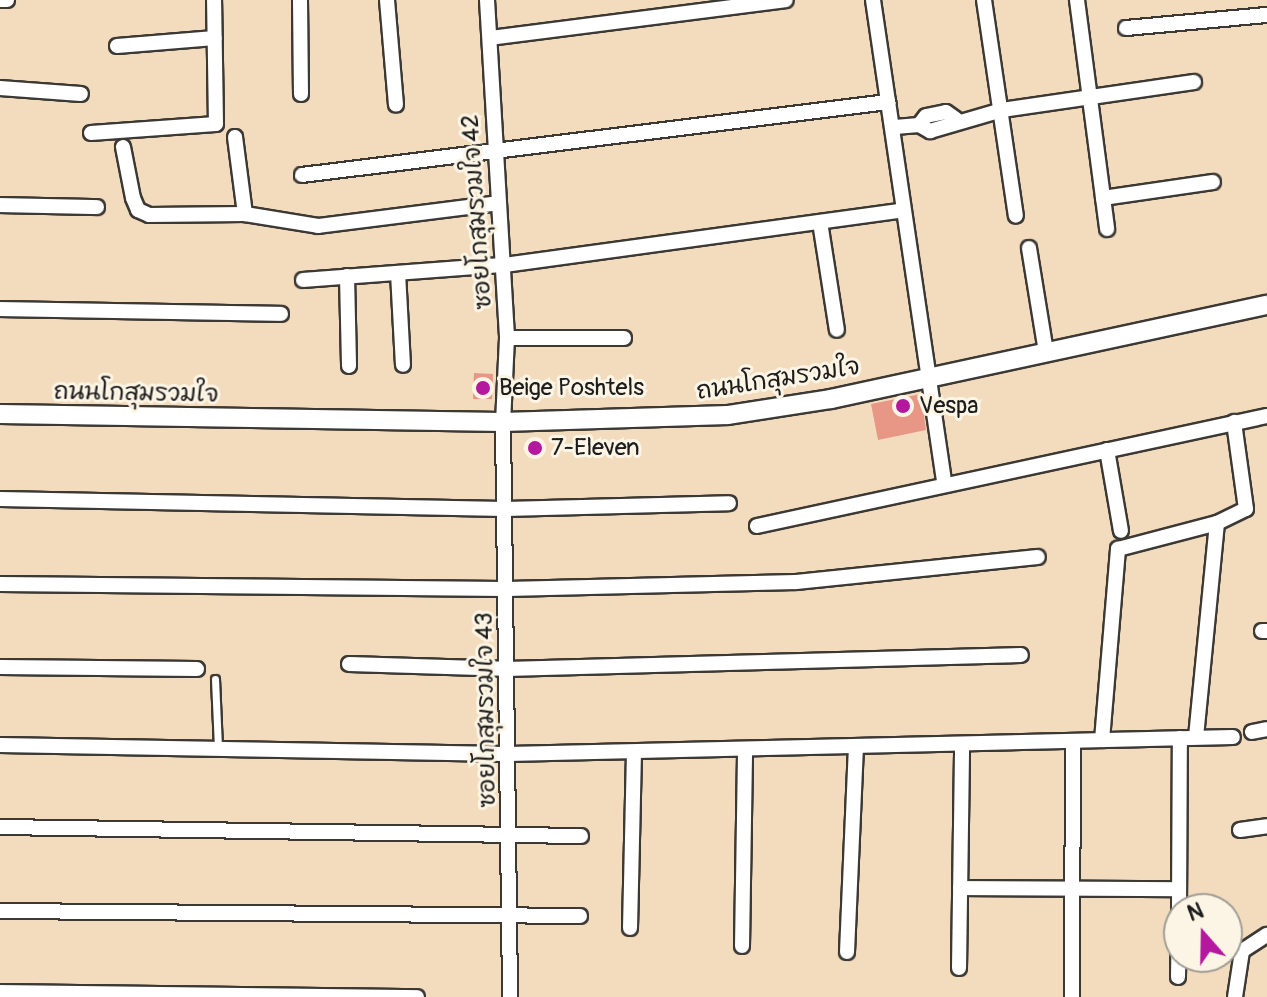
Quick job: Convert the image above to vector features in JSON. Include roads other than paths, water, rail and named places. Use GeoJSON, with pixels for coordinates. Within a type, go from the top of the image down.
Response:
{"type":"FeatureCollection","features":[{"type":"Feature","properties":{"kind":"street"},"geometry":{"type":"LineString","coordinates":[[0,0],[7,0]]}},
{"type":"Feature","properties":{"kind":"street"},"geometry":{"type":"LineString","coordinates":[[91,133],[216,124],[214,0]]}},
{"type":"Feature","properties":{"kind":"street"},"geometry":{"type":"LineString","coordinates":[[300,0],[301,94]]}},
{"type":"Feature","properties":{"kind":"street"},"geometry":{"type":"LineString","coordinates":[[387,0],[396,105]]}},
{"type":"Feature","properties":{"kind":"street","name":"ซอยโกสุมรวมใจ 42"},"geometry":{"type":"LineString","coordinates":[[487,0],[507,338],[503,422]]}},
{"type":"Feature","properties":{"kind":"street"},"geometry":{"type":"LineString","coordinates":[[490,38],[786,0]]}},
{"type":"Feature","properties":{"kind":"street"},"geometry":{"type":"LineString","coordinates":[[873,0],[888,102],[895,127],[903,210],[944,483]]}},
{"type":"Feature","properties":{"kind":"street"},"geometry":{"type":"LineString","coordinates":[[984,0],[1016,216]]}},
{"type":"Feature","properties":{"kind":"street"},"geometry":{"type":"LineString","coordinates":[[1077,0],[1107,229]]}},
{"type":"Feature","properties":{"kind":"street"},"geometry":{"type":"LineString","coordinates":[[1126,28],[1267,15]]}},
{"type":"Feature","properties":{"kind":"street"},"geometry":{"type":"LineString","coordinates":[[117,46],[215,38]]}},
{"type":"Feature","properties":{"kind":"street"},"geometry":{"type":"LineString","coordinates":[[895,127],[919,125],[930,131],[948,128],[956,119],[1002,110],[1194,82]]}},
{"type":"Feature","properties":{"kind":"street"},"geometry":{"type":"LineString","coordinates":[[0,88],[81,94]]}},
{"type":"Feature","properties":{"kind":"street"},"geometry":{"type":"LineString","coordinates":[[302,175],[888,102]]}},
{"type":"Feature","properties":{"kind":"street"},"geometry":{"type":"LineString","coordinates":[[235,137],[245,214]]}},
{"type":"Feature","properties":{"kind":"street"},"geometry":{"type":"LineString","coordinates":[[123,147],[138,210],[149,215],[245,214],[318,226],[499,203]]}},
{"type":"Feature","properties":{"kind":"street"},"geometry":{"type":"LineString","coordinates":[[1103,198],[1213,182]]}},
{"type":"Feature","properties":{"kind":"street"},"geometry":{"type":"LineString","coordinates":[[0,205],[97,207]]}},
{"type":"Feature","properties":{"kind":"street"},"geometry":{"type":"LineString","coordinates":[[303,280],[504,265],[903,210]]}},
{"type":"Feature","properties":{"kind":"street"},"geometry":{"type":"LineString","coordinates":[[820,222],[837,330]]}},
{"type":"Feature","properties":{"kind":"street"},"geometry":{"type":"LineString","coordinates":[[1029,248],[1046,352]]}},
{"type":"Feature","properties":{"kind":"street"},"geometry":{"type":"LineString","coordinates":[[398,273],[403,365]]}},
{"type":"Feature","properties":{"kind":"street"},"geometry":{"type":"LineString","coordinates":[[347,276],[349,366]]}},
{"type":"Feature","properties":{"kind":"street","name":"ถนนโกสุมรวมใจ"},"geometry":{"type":"LineString","coordinates":[[0,414],[503,422],[728,415],[927,377],[1267,305]]}},
{"type":"Feature","properties":{"kind":"street"},"geometry":{"type":"LineString","coordinates":[[0,309],[281,314]]}},
{"type":"Feature","properties":{"kind":"street"},"geometry":{"type":"LineString","coordinates":[[507,338],[624,338]]}},
{"type":"Feature","properties":{"kind":"street"},"geometry":{"type":"LineString","coordinates":[[757,526],[944,483],[1267,416]]}},
{"type":"Feature","properties":{"kind":"street","name":"ซอยโกสุมรวมใจ 43"},"geometry":{"type":"LineString","coordinates":[[503,422],[510,997]]}},
{"type":"Feature","properties":{"kind":"street"},"geometry":{"type":"LineString","coordinates":[[1102,740],[1118,549],[1217,523],[1246,509],[1234,422]]}},
{"type":"Feature","properties":{"kind":"street"},"geometry":{"type":"LineString","coordinates":[[1107,450],[1121,531]]}},
{"type":"Feature","properties":{"kind":"street"},"geometry":{"type":"LineString","coordinates":[[0,499],[505,509],[729,503]]}},
{"type":"Feature","properties":{"kind":"street"},"geometry":{"type":"LineString","coordinates":[[1196,737],[1217,523]]}},
{"type":"Feature","properties":{"kind":"street"},"geometry":{"type":"LineString","coordinates":[[0,584],[507,589],[796,582],[1038,557]]}},
{"type":"Feature","properties":{"kind":"street"},"geometry":{"type":"LineString","coordinates":[[349,664],[506,669],[1021,655]]}},
{"type":"Feature","properties":{"kind":"street"},"geometry":{"type":"LineString","coordinates":[[0,667],[197,669]]}},
{"type":"Feature","properties":{"kind":"street"},"geometry":{"type":"LineString","coordinates":[[0,745],[508,754],[962,747],[1233,737]]}},
{"type":"Feature","properties":{"kind":"street"},"geometry":{"type":"LineString","coordinates":[[1179,893],[1180,738]]}},
{"type":"Feature","properties":{"kind":"street"},"geometry":{"type":"LineString","coordinates":[[1072,997],[1073,742]]}},
{"type":"Feature","properties":{"kind":"street"},"geometry":{"type":"LineString","coordinates":[[959,968],[962,747]]}},
{"type":"Feature","properties":{"kind":"street"},"geometry":{"type":"LineString","coordinates":[[847,952],[856,749]]}},
{"type":"Feature","properties":{"kind":"street"},"geometry":{"type":"LineString","coordinates":[[742,946],[745,751]]}},
{"type":"Feature","properties":{"kind":"street"},"geometry":{"type":"LineString","coordinates":[[630,928],[634,752]]}},
{"type":"Feature","properties":{"kind":"street"},"geometry":{"type":"LineString","coordinates":[[1240,830],[1267,826]]}},
{"type":"Feature","properties":{"kind":"street"},"geometry":{"type":"LineString","coordinates":[[0,827],[581,836]]}},
{"type":"Feature","properties":{"kind":"street"},"geometry":{"type":"LineString","coordinates":[[960,888],[1179,889]]}},
{"type":"Feature","properties":{"kind":"street"},"geometry":{"type":"LineString","coordinates":[[0,911],[580,916]]}},
{"type":"Feature","properties":{"kind":"street"},"geometry":{"type":"LineString","coordinates":[[1235,997],[1242,951],[1249,942],[1267,935]]}},
{"type":"Feature","properties":{"kind":"street"},"geometry":{"type":"LineString","coordinates":[[1178,973],[1178,977]]}},
{"type":"Feature","properties":{"kind":"street"},"geometry":{"type":"LineString","coordinates":[[0,992],[417,997]]}},
{"type":"Feature","properties":{"kind":"lane"},"geometry":{"type":"LineString","coordinates":[[215,679],[218,750]]}},
{"type":"Feature","properties":{"kind":"place","name":"Beige Poshtels"},"geometry":{"type":"Point","coordinates":[483,388]}},
{"type":"Feature","properties":{"kind":"place","name":"Vespa"},"geometry":{"type":"Point","coordinates":[903,406]}},
{"type":"Feature","properties":{"kind":"place","name":"7-Eleven"},"geometry":{"type":"Point","coordinates":[535,448]}}]}
